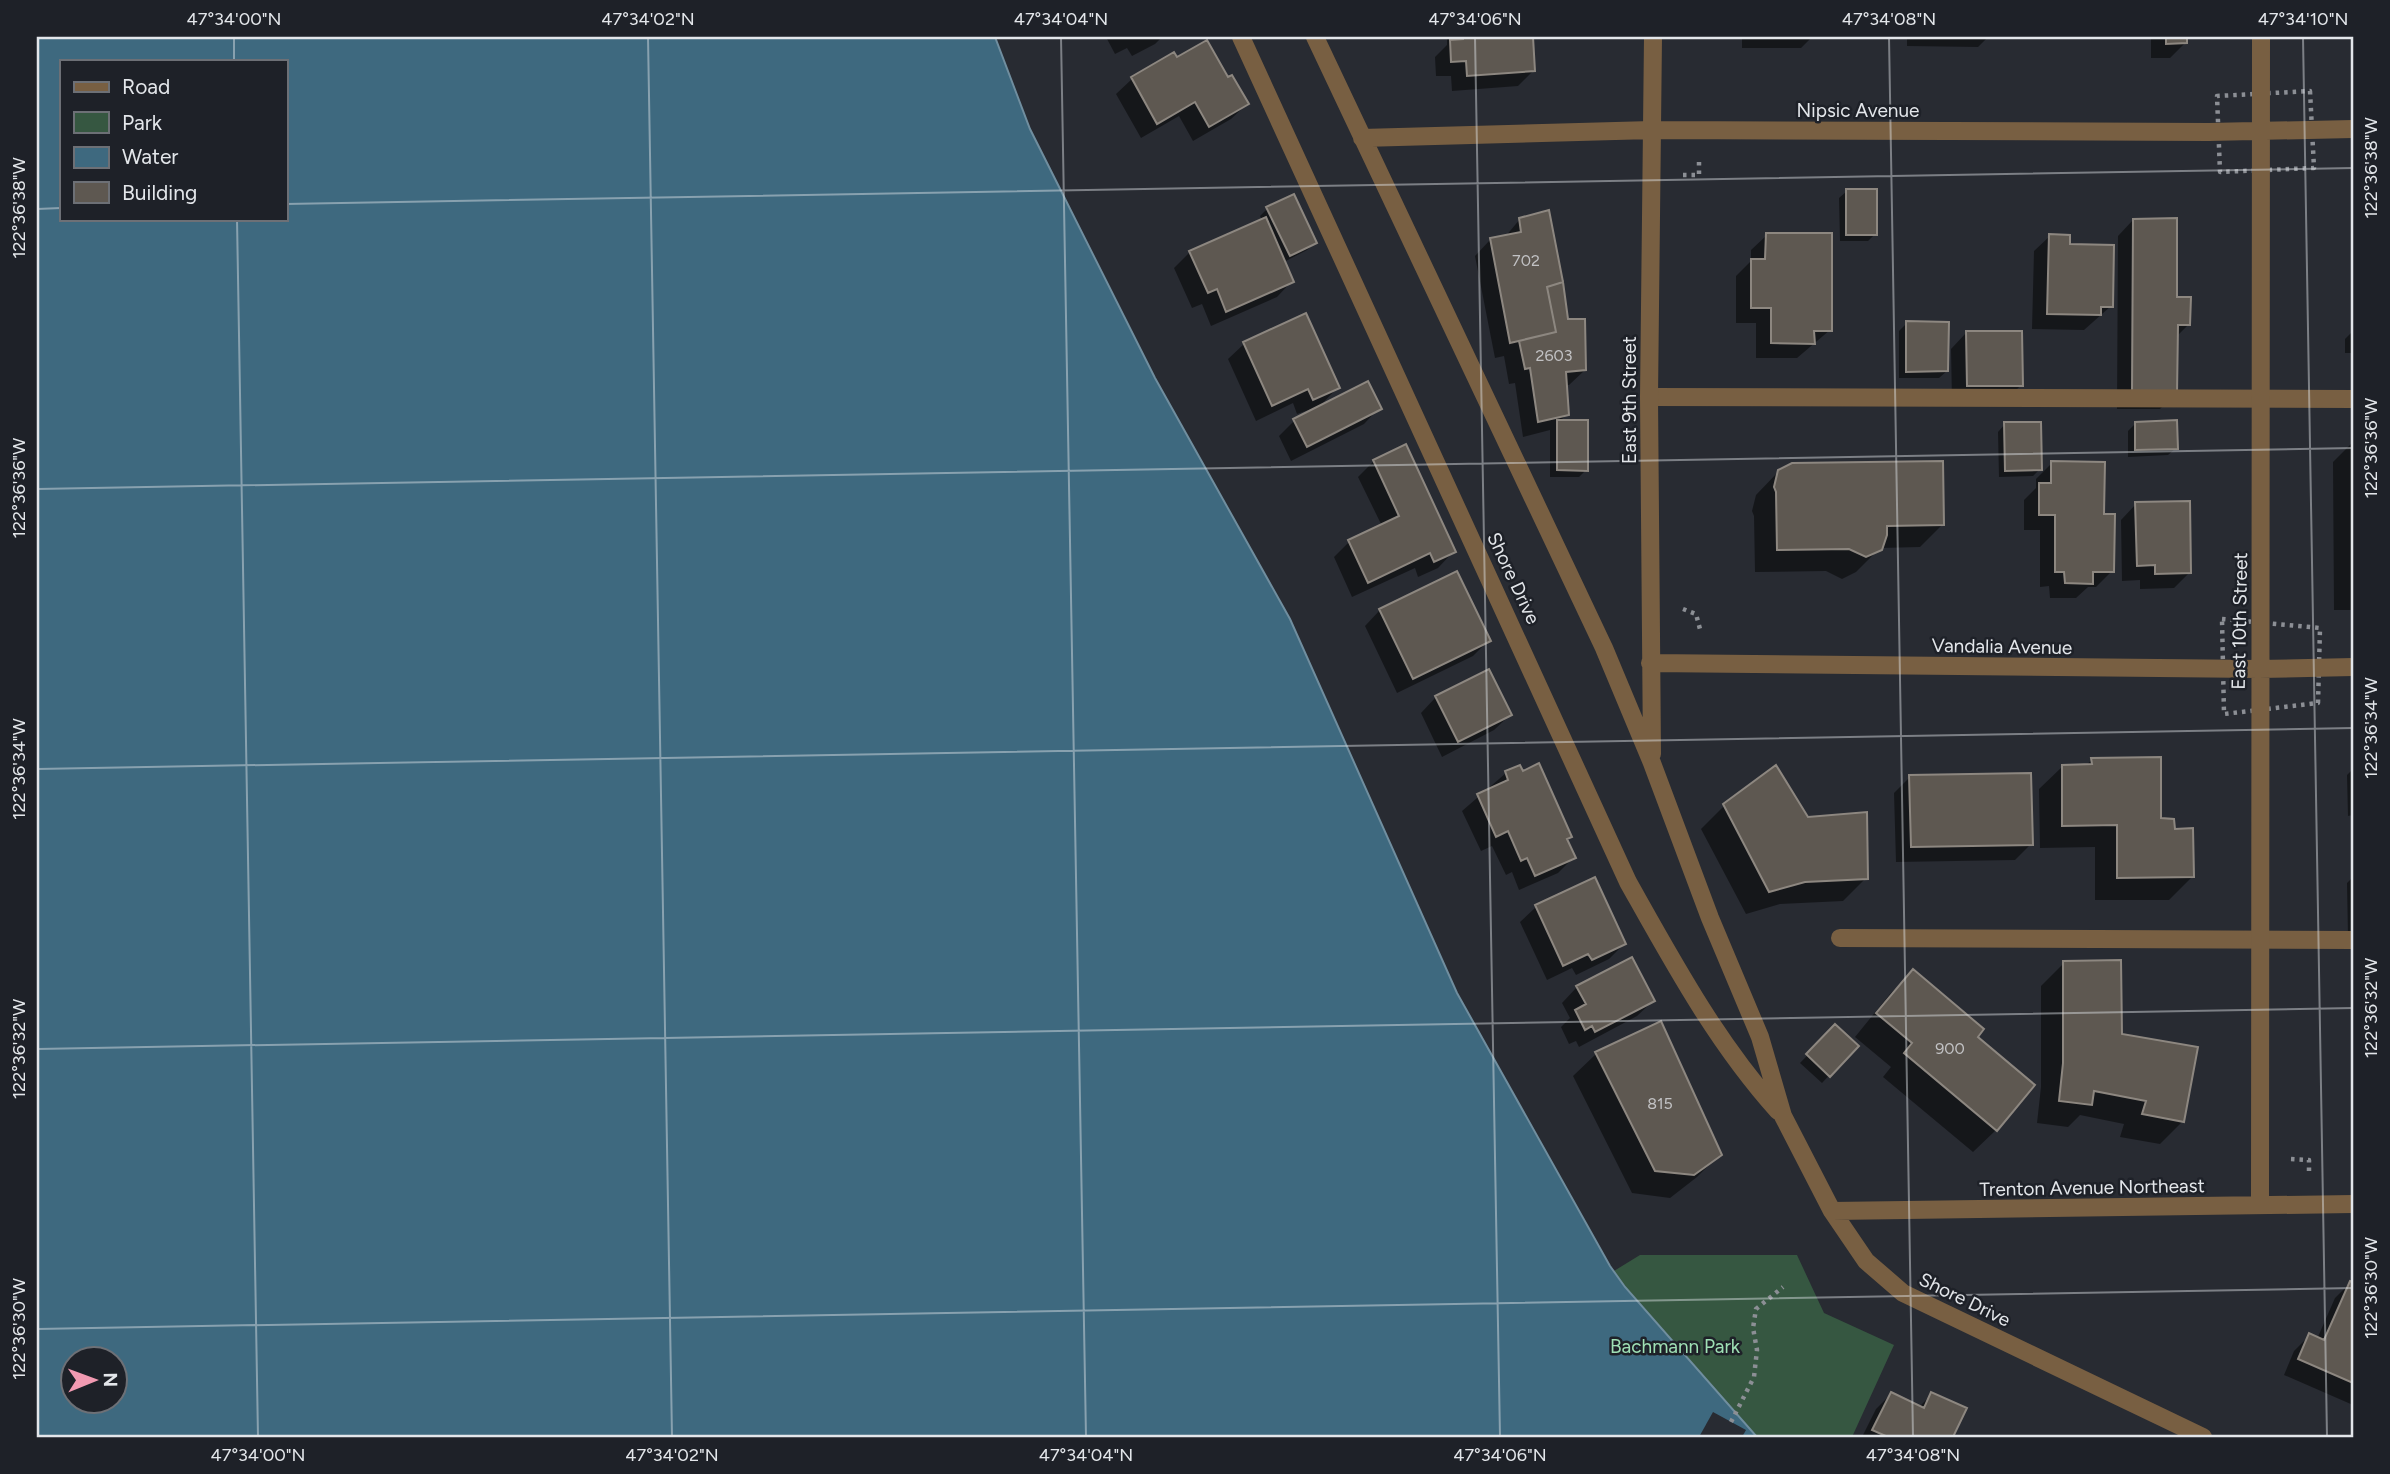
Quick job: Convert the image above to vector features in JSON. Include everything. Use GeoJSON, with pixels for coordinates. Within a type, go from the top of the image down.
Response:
{"type":"FeatureCollection","features":[{"type":"Feature","properties":{"kind":"street","name":"Shore Drive"},"geometry":{"type":"LineString","coordinates":[[1241,37],[1628,882],[1691,994],[1748,1078],[1783,1116]]}},
{"type":"Feature","properties":{"kind":"street","name":"Shore Drive"},"geometry":{"type":"LineString","coordinates":[[1315,37],[1604,648],[1652,763],[1710,918],[1760,1037],[1783,1116],[1832,1211],[1866,1261],[1903,1293],[2203,1437]]}},
{"type":"Feature","properties":{"kind":"street","name":"East 9th Street"},"geometry":{"type":"LineString","coordinates":[[1652,763],[1650,397],[1653,37]]}},
{"type":"Feature","properties":{"kind":"street","name":"East 10th Street"},"geometry":{"type":"LineString","coordinates":[[2260,1205],[2261,37]]}},
{"type":"Feature","properties":{"kind":"street","name":"Nipsic Avenue"},"geometry":{"type":"LineString","coordinates":[[1362,138],[1652,130],[2209,132],[2353,129]]}},
{"type":"Feature","properties":{"kind":"street"},"geometry":{"type":"LineString","coordinates":[[1650,397],[2353,399]]}},
{"type":"Feature","properties":{"kind":"street","name":"Vandalia Avenue"},"geometry":{"type":"LineString","coordinates":[[1650,663],[2259,669],[2353,667]]}},
{"type":"Feature","properties":{"kind":"street"},"geometry":{"type":"LineString","coordinates":[[1840,938],[2353,940]]}},
{"type":"Feature","properties":{"kind":"street","name":"Trenton Avenue Northeast"},"geometry":{"type":"LineString","coordinates":[[1832,1211],[2353,1204]]}},
{"type":"Feature","properties":{"kind":"path"},"geometry":{"type":"LineString","coordinates":[[1731,1422],[1755,1377],[1757,1350],[1753,1328],[1756,1309],[1783,1287]]}},
{"type":"Feature","properties":{"kind":"green space","name":"Bachmann Park"},"geometry":{"type":"Polygon","coordinates":[[[1640,1255],[1797,1255],[1824,1313],[1894,1345],[1852,1437],[1501,1437],[1456,1368],[1640,1255]]]}},
{"type":"Feature","properties":{"kind":"water"},"geometry":{"type":"Polygon","coordinates":[[[37,37],[995,37],[1030,129],[1155,378],[1290,619],[1457,993],[1610,1266],[1625,1287],[1757,1437],[37,1437],[37,37]]]}},
{"type":"Feature","properties":{"kind":"pier"},"geometry":{"type":"Polygon","coordinates":[[[1713,1412],[1746,1430],[1742,1437],[1699,1437],[1713,1412]]]}},
{"type":"Feature","properties":{"kind":"building"},"geometry":{"type":"Polygon","coordinates":[[[1463,37],[1533,37],[1535,71],[1467,76],[1466,61],[1451,62],[1450,40],[1463,37]]]}},
{"type":"Feature","properties":{"kind":"building"},"geometry":{"type":"Polygon","coordinates":[[[2166,37],[2187,37],[2187,43],[2166,44],[2166,37]]]}},
{"type":"Feature","properties":{"kind":"building"},"geometry":{"type":"Polygon","coordinates":[[[1207,40],[1228,77],[1232,75],[1249,104],[1209,127],[1195,102],[1157,124],[1131,77],[1174,52],[1177,57],[1207,40]]]}},
{"type":"Feature","properties":{"kind":"building"},"geometry":{"type":"Polygon","coordinates":[[[1846,189],[1877,189],[1877,235],[1846,235],[1846,189]]]}},
{"type":"Feature","properties":{"kind":"building"},"geometry":{"type":"Polygon","coordinates":[[[1294,194],[1317,243],[1290,256],[1266,207],[1294,194]]]}},
{"type":"Feature","properties":{"kind":"building"},"geometry":{"type":"Polygon","coordinates":[[[1549,210],[1563,282],[1547,287],[1556,332],[1510,343],[1490,238],[1521,232],[1519,218],[1549,210]]]}},
{"type":"Feature","properties":{"kind":"building"},"geometry":{"type":"Polygon","coordinates":[[[1266,217],[1294,282],[1226,312],[1217,289],[1208,293],[1189,251],[1266,217]]]}},
{"type":"Feature","properties":{"kind":"building"},"geometry":{"type":"Polygon","coordinates":[[[2177,218],[2177,297],[2191,297],[2190,325],[2178,325],[2177,394],[2132,394],[2133,219],[2177,218]]]}},
{"type":"Feature","properties":{"kind":"building"},"geometry":{"type":"Polygon","coordinates":[[[1766,233],[1832,233],[1832,331],[1814,331],[1815,344],[1771,343],[1771,308],[1751,308],[1751,259],[1765,259],[1766,233]]]}},
{"type":"Feature","properties":{"kind":"building"},"geometry":{"type":"Polygon","coordinates":[[[2049,234],[2070,235],[2070,244],[2114,245],[2113,307],[2101,307],[2101,315],[2047,314],[2049,234]]]}},
{"type":"Feature","properties":{"kind":"building"},"geometry":{"type":"Polygon","coordinates":[[[1563,282],[1568,319],[1585,319],[1586,370],[1566,372],[1569,415],[1538,422],[1530,368],[1525,369],[1519,341],[1556,332],[1547,287],[1563,282]]]}},
{"type":"Feature","properties":{"kind":"building"},"geometry":{"type":"Polygon","coordinates":[[[1306,313],[1340,388],[1313,400],[1308,389],[1272,406],[1243,342],[1306,313]]]}},
{"type":"Feature","properties":{"kind":"building"},"geometry":{"type":"Polygon","coordinates":[[[1906,321],[1949,322],[1948,371],[1906,372],[1906,321]]]}},
{"type":"Feature","properties":{"kind":"building"},"geometry":{"type":"Polygon","coordinates":[[[1966,331],[2022,331],[2023,386],[1967,386],[1966,331]]]}},
{"type":"Feature","properties":{"kind":"building"},"geometry":{"type":"Polygon","coordinates":[[[1368,381],[1382,409],[1307,447],[1293,419],[1368,381]]]}},
{"type":"Feature","properties":{"kind":"building"},"geometry":{"type":"Polygon","coordinates":[[[1557,420],[1588,420],[1588,471],[1557,470],[1557,420]]]}},
{"type":"Feature","properties":{"kind":"building"},"geometry":{"type":"Polygon","coordinates":[[[2177,420],[2178,449],[2135,450],[2135,422],[2177,420]]]}},
{"type":"Feature","properties":{"kind":"building"},"geometry":{"type":"Polygon","coordinates":[[[2004,422],[2041,422],[2042,470],[2005,471],[2004,422]]]}},
{"type":"Feature","properties":{"kind":"building"},"geometry":{"type":"Polygon","coordinates":[[[1406,444],[1456,552],[1434,562],[1430,553],[1368,583],[1348,540],[1399,516],[1373,460],[1406,444]]]}},
{"type":"Feature","properties":{"kind":"building"},"geometry":{"type":"Polygon","coordinates":[[[1943,461],[1944,525],[1887,526],[1882,550],[1866,557],[1849,549],[1777,550],[1774,487],[1778,470],[1792,463],[1943,461]]]}},
{"type":"Feature","properties":{"kind":"building"},"geometry":{"type":"Polygon","coordinates":[[[2051,461],[2105,462],[2104,514],[2115,514],[2114,572],[2093,572],[2093,584],[2065,583],[2064,572],[2055,572],[2055,515],[2039,515],[2039,483],[2051,483],[2051,461]]]}},
{"type":"Feature","properties":{"kind":"building"},"geometry":{"type":"Polygon","coordinates":[[[2190,501],[2191,573],[2155,574],[2155,565],[2137,566],[2135,502],[2190,501]]]}},
{"type":"Feature","properties":{"kind":"building"},"geometry":{"type":"Polygon","coordinates":[[[1457,571],[1491,641],[1413,679],[1379,609],[1457,571]]]}},
{"type":"Feature","properties":{"kind":"building"},"geometry":{"type":"Polygon","coordinates":[[[1489,669],[1512,715],[1458,742],[1435,696],[1489,669]]]}},
{"type":"Feature","properties":{"kind":"building"},"geometry":{"type":"Polygon","coordinates":[[[2161,757],[2161,818],[2174,819],[2175,829],[2193,828],[2194,877],[2117,878],[2117,825],[2062,826],[2062,765],[2092,764],[2091,758],[2161,757]]]}},
{"type":"Feature","properties":{"kind":"building"},"geometry":{"type":"Polygon","coordinates":[[[1539,763],[1572,837],[1567,839],[1576,858],[1535,876],[1527,858],[1521,861],[1508,831],[1496,837],[1477,794],[1508,780],[1505,771],[1520,765],[1523,771],[1539,763]]]}},
{"type":"Feature","properties":{"kind":"building"},"geometry":{"type":"Polygon","coordinates":[[[1776,765],[1808,817],[1867,812],[1868,879],[1805,882],[1769,892],[1723,804],[1776,765]]]}},
{"type":"Feature","properties":{"kind":"building"},"geometry":{"type":"Polygon","coordinates":[[[2031,773],[2033,845],[1911,847],[1909,775],[2031,773]]]}},
{"type":"Feature","properties":{"kind":"building"},"geometry":{"type":"Polygon","coordinates":[[[1595,877],[1626,944],[1592,960],[1588,954],[1563,966],[1535,905],[1595,877]]]}},
{"type":"Feature","properties":{"kind":"building"},"geometry":{"type":"Polygon","coordinates":[[[1632,957],[1655,1001],[1595,1032],[1592,1026],[1585,1030],[1575,1010],[1586,1004],[1576,986],[1632,957]]]}},
{"type":"Feature","properties":{"kind":"building"},"geometry":{"type":"Polygon","coordinates":[[[2121,960],[2122,1034],[2198,1047],[2184,1122],[2142,1114],[2146,1101],[2094,1091],[2092,1105],[2059,1101],[2063,1063],[2063,961],[2121,960]]]}},
{"type":"Feature","properties":{"kind":"building"},"geometry":{"type":"Polygon","coordinates":[[[1913,969],[1984,1029],[1978,1037],[2035,1085],[1997,1131],[1904,1053],[1912,1043],[1876,1013],[1913,969]]]}},
{"type":"Feature","properties":{"kind":"building"},"geometry":{"type":"Polygon","coordinates":[[[1661,1021],[1722,1155],[1694,1175],[1655,1171],[1595,1052],[1661,1021]]]}},
{"type":"Feature","properties":{"kind":"building"},"geometry":{"type":"Polygon","coordinates":[[[1835,1024],[1859,1046],[1830,1077],[1806,1054],[1835,1024]]]}},
{"type":"Feature","properties":{"kind":"building"},"geometry":{"type":"Polygon","coordinates":[[[2350,1281],[2353,1282],[2353,1383],[2298,1359],[2309,1333],[2324,1340],[2350,1281]]]}},
{"type":"Feature","properties":{"kind":"building"},"geometry":{"type":"Polygon","coordinates":[[[1891,1392],[1924,1408],[1931,1392],[1967,1408],[1953,1437],[1888,1437],[1872,1430],[1891,1392]]]}}]}
